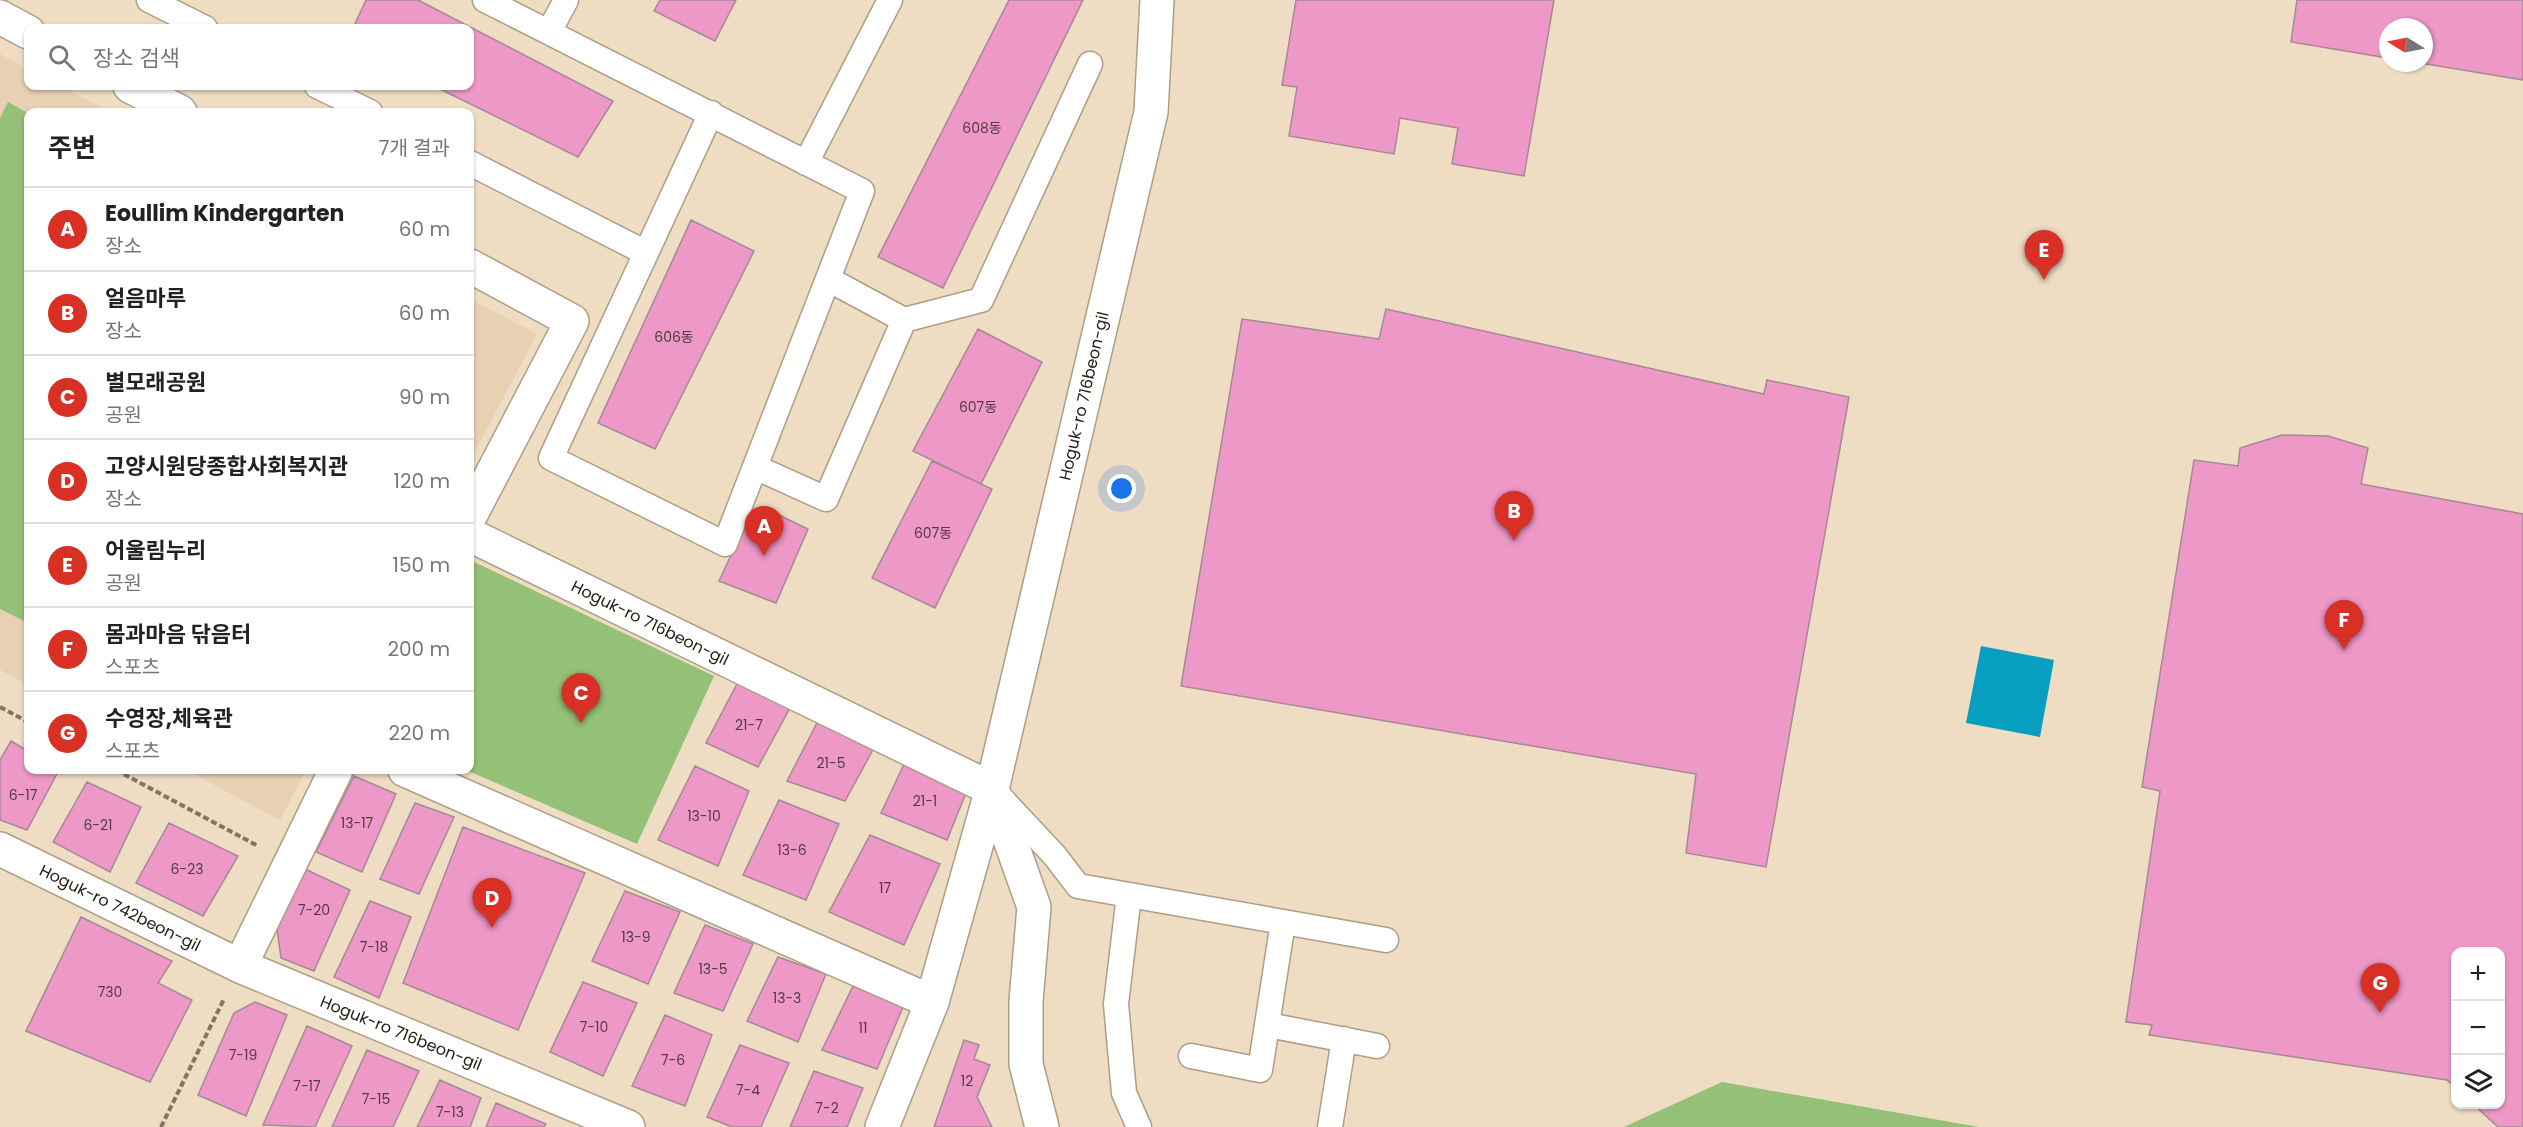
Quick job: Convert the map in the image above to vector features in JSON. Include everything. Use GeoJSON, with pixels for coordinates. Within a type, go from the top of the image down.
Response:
{"type":"FeatureCollection","features":[{"type":"Feature","properties":{"kind":"street","name":"Hoguk-ro 716beon-gil"},"geometry":{"type":"LineString","coordinates":[[882,1127],[932,1002],[992,789],[1151,112],[1157,0]]}},
{"type":"Feature","properties":{"kind":"street"},"geometry":{"type":"LineString","coordinates":[[0,17],[24,30]]}},
{"type":"Feature","properties":{"kind":"street"},"geometry":{"type":"LineString","coordinates":[[138,90],[172,108]]}},
{"type":"Feature","properties":{"kind":"street"},"geometry":{"type":"LineString","coordinates":[[474,268],[572,321],[474,508]]}},
{"type":"Feature","properties":{"kind":"street","name":"Hoguk-ro 716beon-gil"},"geometry":{"type":"LineString","coordinates":[[474,537],[992,789]]}},
{"type":"Feature","properties":{"kind":"street"},"geometry":{"type":"LineString","coordinates":[[240,966],[334,774]]}},
{"type":"Feature","properties":{"kind":"street"},"geometry":{"type":"LineString","coordinates":[[414,774],[932,1002]]}},
{"type":"Feature","properties":{"kind":"street"},"geometry":{"type":"LineString","coordinates":[[992,789],[1034,907],[1026,1001],[1026,1064],[1042,1127]]}},
{"type":"Feature","properties":{"kind":"street","name":"Hoguk-ro 742beon-gil"},"geometry":{"type":"LineString","coordinates":[[0,849],[240,966]]}},
{"type":"Feature","properties":{"kind":"street","name":"Hoguk-ro 716beon-gil"},"geometry":{"type":"LineString","coordinates":[[240,966],[628,1127]]}},
{"type":"Feature","properties":{"kind":"lane"},"geometry":{"type":"LineString","coordinates":[[149,0],[197,24]]}},
{"type":"Feature","properties":{"kind":"lane"},"geometry":{"type":"LineString","coordinates":[[485,0],[711,113],[862,191],[725,544],[551,458],[711,113]]}},
{"type":"Feature","properties":{"kind":"lane"},"geometry":{"type":"LineString","coordinates":[[549,32],[566,0]]}},
{"type":"Feature","properties":{"kind":"lane"},"geometry":{"type":"LineString","coordinates":[[806,163],[890,0]]}},
{"type":"Feature","properties":{"kind":"lane"},"geometry":{"type":"LineString","coordinates":[[828,279],[904,320],[981,300],[1090,64]]}},
{"type":"Feature","properties":{"kind":"lane"},"geometry":{"type":"LineString","coordinates":[[325,90],[362,108]]}},
{"type":"Feature","properties":{"kind":"lane"},"geometry":{"type":"LineString","coordinates":[[474,165],[646,253]]}},
{"type":"Feature","properties":{"kind":"lane"},"geometry":{"type":"LineString","coordinates":[[755,467],[826,499],[904,320]]}},
{"type":"Feature","properties":{"kind":"lane"},"geometry":{"type":"LineString","coordinates":[[992,789],[1055,856],[1078,886],[1386,940]]}},
{"type":"Feature","properties":{"kind":"lane"},"geometry":{"type":"LineString","coordinates":[[1129,895],[1116,1004],[1124,1093],[1139,1127]]}},
{"type":"Feature","properties":{"kind":"lane"},"geometry":{"type":"LineString","coordinates":[[1191,1056],[1260,1070],[1283,922]]}},
{"type":"Feature","properties":{"kind":"lane"},"geometry":{"type":"LineString","coordinates":[[1268,1025],[1377,1046]]}},
{"type":"Feature","properties":{"kind":"lane"},"geometry":{"type":"LineString","coordinates":[[1330,1127],[1344,1039]]}},
{"type":"Feature","properties":{"kind":"path"},"geometry":{"type":"LineString","coordinates":[[0,706],[24,720]]}},
{"type":"Feature","properties":{"kind":"path"},"geometry":{"type":"LineString","coordinates":[[123,774],[290,863]]}},
{"type":"Feature","properties":{"kind":"path"},"geometry":{"type":"LineString","coordinates":[[161,1127],[240,966]]}},
{"type":"Feature","properties":{"kind":"shaded area"},"geometry":{"type":"Polygon","coordinates":[[[0,54],[24,67],[24,90],[68,90],[103,108],[24,108],[24,683],[0,670],[0,54]]]}},
{"type":"Feature","properties":{"kind":"shaded area"},"geometry":{"type":"Polygon","coordinates":[[[474,301],[537,334],[474,453],[474,301]]]}},
{"type":"Feature","properties":{"kind":"shaded area"},"geometry":{"type":"Polygon","coordinates":[[[194,774],[304,774],[280,820],[194,774]]]}},
{"type":"Feature","properties":{"kind":"green space"},"geometry":{"type":"Polygon","coordinates":[[[8,102],[24,111],[24,621],[0,609],[0,118],[8,102]]]}},
{"type":"Feature","properties":{"kind":"green space"},"geometry":{"type":"Polygon","coordinates":[[[474,562],[714,676],[637,844],[474,773],[474,562]]]}},
{"type":"Feature","properties":{"kind":"green space"},"geometry":{"type":"Polygon","coordinates":[[[1722,1082],[1979,1127],[1624,1127],[1722,1082]]]}},
{"type":"Feature","properties":{"kind":"water"},"geometry":{"type":"Polygon","coordinates":[[[1981,646],[2054,660],[2040,737],[1966,723],[1981,646]]]}},
{"type":"Feature","properties":{"kind":"building"},"geometry":{"type":"Polygon","coordinates":[[[366,0],[418,0],[464,24],[355,24],[366,0]]]}},
{"type":"Feature","properties":{"kind":"building"},"geometry":{"type":"Polygon","coordinates":[[[660,0],[736,0],[715,41],[654,11],[660,0]]]}},
{"type":"Feature","properties":{"kind":"building"},"geometry":{"type":"Polygon","coordinates":[[[1009,0],[1083,0],[943,288],[878,257],[1009,0]]]}},
{"type":"Feature","properties":{"kind":"building"},"geometry":{"type":"Polygon","coordinates":[[[1296,0],[1554,0],[1524,176],[1452,164],[1458,128],[1400,118],[1394,154],[1289,136],[1297,87],[1282,85],[1296,0]]]}},
{"type":"Feature","properties":{"kind":"building"},"geometry":{"type":"Polygon","coordinates":[[[2297,0],[2523,0],[2523,80],[2433,65],[2433,18],[2379,18],[2379,57],[2291,42],[2297,0]]]}},
{"type":"Feature","properties":{"kind":"building"},"geometry":{"type":"Polygon","coordinates":[[[474,29],[613,101],[578,157],[442,90],[474,90],[474,29]]]}},
{"type":"Feature","properties":{"kind":"building"},"geometry":{"type":"Polygon","coordinates":[[[691,220],[754,251],[655,449],[598,423],[691,220]]]}},
{"type":"Feature","properties":{"kind":"building"},"geometry":{"type":"Polygon","coordinates":[[[1386,309],[1764,394],[1767,380],[1849,397],[1766,867],[1686,853],[1696,774],[1181,686],[1242,319],[1379,339],[1386,309]]]}},
{"type":"Feature","properties":{"kind":"building"},"geometry":{"type":"Polygon","coordinates":[[[978,329],[1042,362],[981,484],[913,451],[978,329]]]}},
{"type":"Feature","properties":{"kind":"building"},"geometry":{"type":"Polygon","coordinates":[[[2282,435],[2328,436],[2368,448],[2361,484],[2523,514],[2523,1127],[2498,1127],[2478,1109],[2505,1109],[2505,947],[2451,947],[2451,1084],[2447,1080],[2149,1035],[2152,1025],[2126,1022],[2160,791],[2142,787],[2194,460],[2238,466],[2240,448],[2282,435]]]}},
{"type":"Feature","properties":{"kind":"building"},"geometry":{"type":"Polygon","coordinates":[[[932,461],[992,489],[935,608],[872,578],[932,461]]]}},
{"type":"Feature","properties":{"kind":"building"},"geometry":{"type":"Polygon","coordinates":[[[775,513],[808,529],[776,603],[719,581],[746,523],[764,531],[775,513]]]}},
{"type":"Feature","properties":{"kind":"building"},"geometry":{"type":"Polygon","coordinates":[[[738,682],[791,706],[758,767],[706,743],[738,682]]]}},
{"type":"Feature","properties":{"kind":"building"},"geometry":{"type":"Polygon","coordinates":[[[817,723],[875,746],[845,801],[787,781],[817,723]]]}},
{"type":"Feature","properties":{"kind":"building"},"geometry":{"type":"Polygon","coordinates":[[[11,741],[24,749],[24,774],[57,774],[27,830],[0,820],[0,760],[11,741]]]}},
{"type":"Feature","properties":{"kind":"building"},"geometry":{"type":"Polygon","coordinates":[[[905,762],[968,788],[947,840],[881,813],[905,762]]]}},
{"type":"Feature","properties":{"kind":"building"},"geometry":{"type":"Polygon","coordinates":[[[695,766],[749,791],[718,866],[658,840],[695,766]]]}},
{"type":"Feature","properties":{"kind":"building"},"geometry":{"type":"Polygon","coordinates":[[[354,776],[396,794],[362,872],[316,852],[354,776]]]}},
{"type":"Feature","properties":{"kind":"building"},"geometry":{"type":"Polygon","coordinates":[[[87,782],[141,807],[110,872],[53,842],[87,782]]]}},
{"type":"Feature","properties":{"kind":"building"},"geometry":{"type":"Polygon","coordinates":[[[779,800],[839,824],[806,900],[743,875],[779,800]]]}},
{"type":"Feature","properties":{"kind":"building"},"geometry":{"type":"Polygon","coordinates":[[[415,803],[454,817],[419,894],[380,879],[415,803]]]}},
{"type":"Feature","properties":{"kind":"building"},"geometry":{"type":"Polygon","coordinates":[[[169,823],[238,856],[203,916],[136,883],[169,823]]]}},
{"type":"Feature","properties":{"kind":"building"},"geometry":{"type":"Polygon","coordinates":[[[463,827],[585,873],[518,1030],[403,983],[463,827]]]}},
{"type":"Feature","properties":{"kind":"building"},"geometry":{"type":"Polygon","coordinates":[[[870,835],[940,864],[904,945],[829,912],[870,835]]]}},
{"type":"Feature","properties":{"kind":"building"},"geometry":{"type":"Polygon","coordinates":[[[305,869],[350,890],[314,971],[281,958],[277,929],[305,869]]]}},
{"type":"Feature","properties":{"kind":"building"},"geometry":{"type":"Polygon","coordinates":[[[625,891],[680,912],[648,984],[592,961],[625,891]]]}},
{"type":"Feature","properties":{"kind":"building"},"geometry":{"type":"Polygon","coordinates":[[[370,901],[411,917],[379,998],[334,977],[370,901]]]}},
{"type":"Feature","properties":{"kind":"building"},"geometry":{"type":"Polygon","coordinates":[[[81,917],[172,961],[158,983],[192,1000],[150,1082],[26,1031],[81,917]]]}},
{"type":"Feature","properties":{"kind":"building"},"geometry":{"type":"Polygon","coordinates":[[[705,925],[753,944],[723,1011],[674,993],[705,925]]]}},
{"type":"Feature","properties":{"kind":"building"},"geometry":{"type":"Polygon","coordinates":[[[778,957],[826,974],[798,1042],[747,1021],[778,957]]]}},
{"type":"Feature","properties":{"kind":"building"},"geometry":{"type":"Polygon","coordinates":[[[583,982],[637,1003],[603,1076],[550,1052],[583,982]]]}},
{"type":"Feature","properties":{"kind":"building"},"geometry":{"type":"Polygon","coordinates":[[[853,986],[903,1007],[877,1069],[822,1050],[853,986]]]}},
{"type":"Feature","properties":{"kind":"building"},"geometry":{"type":"Polygon","coordinates":[[[255,1002],[287,1015],[246,1116],[198,1095],[234,1013],[255,1002]]]}},
{"type":"Feature","properties":{"kind":"building"},"geometry":{"type":"Polygon","coordinates":[[[665,1015],[712,1035],[685,1106],[632,1086],[665,1015]]]}},
{"type":"Feature","properties":{"kind":"building"},"geometry":{"type":"Polygon","coordinates":[[[307,1026],[352,1046],[315,1127],[263,1125],[307,1026]]]}},
{"type":"Feature","properties":{"kind":"building"},"geometry":{"type":"Polygon","coordinates":[[[964,1040],[979,1045],[974,1059],[990,1065],[977,1097],[992,1127],[934,1127],[964,1040]]]}},
{"type":"Feature","properties":{"kind":"building"},"geometry":{"type":"Polygon","coordinates":[[[740,1045],[789,1063],[761,1127],[732,1127],[707,1117],[740,1045]]]}},
{"type":"Feature","properties":{"kind":"building"},"geometry":{"type":"Polygon","coordinates":[[[367,1050],[419,1071],[393,1127],[332,1127],[367,1050]]]}},
{"type":"Feature","properties":{"kind":"building"},"geometry":{"type":"Polygon","coordinates":[[[814,1071],[863,1088],[847,1127],[790,1127],[814,1071]]]}},
{"type":"Feature","properties":{"kind":"building"},"geometry":{"type":"Polygon","coordinates":[[[440,1080],[481,1098],[470,1127],[417,1127],[440,1080]]]}},
{"type":"Feature","properties":{"kind":"building"},"geometry":{"type":"Polygon","coordinates":[[[496,1103],[546,1124],[544,1127],[486,1127],[496,1103]]]}},
{"type":"Feature","properties":{"kind":"place","name":"어울림누리"},"geometry":{"type":"Point","coordinates":[2044,280]}},
{"type":"Feature","properties":{"kind":"place","name":"얼음마루"},"geometry":{"type":"Point","coordinates":[1514,541]}},
{"type":"Feature","properties":{"kind":"place","name":"Eoullim Kindergarten"},"geometry":{"type":"Point","coordinates":[764,556]}},
{"type":"Feature","properties":{"kind":"place","name":"몸과마음 닦음터"},"geometry":{"type":"Point","coordinates":[2344,650]}},
{"type":"Feature","properties":{"kind":"place","name":"별모래공원"},"geometry":{"type":"Point","coordinates":[581,723]}},
{"type":"Feature","properties":{"kind":"place","name":"고양시원당종합사회복지관"},"geometry":{"type":"Point","coordinates":[492,928]}},
{"type":"Feature","properties":{"kind":"place","name":"수영장,체육관"},"geometry":{"type":"Point","coordinates":[2380,1013]}}]}
